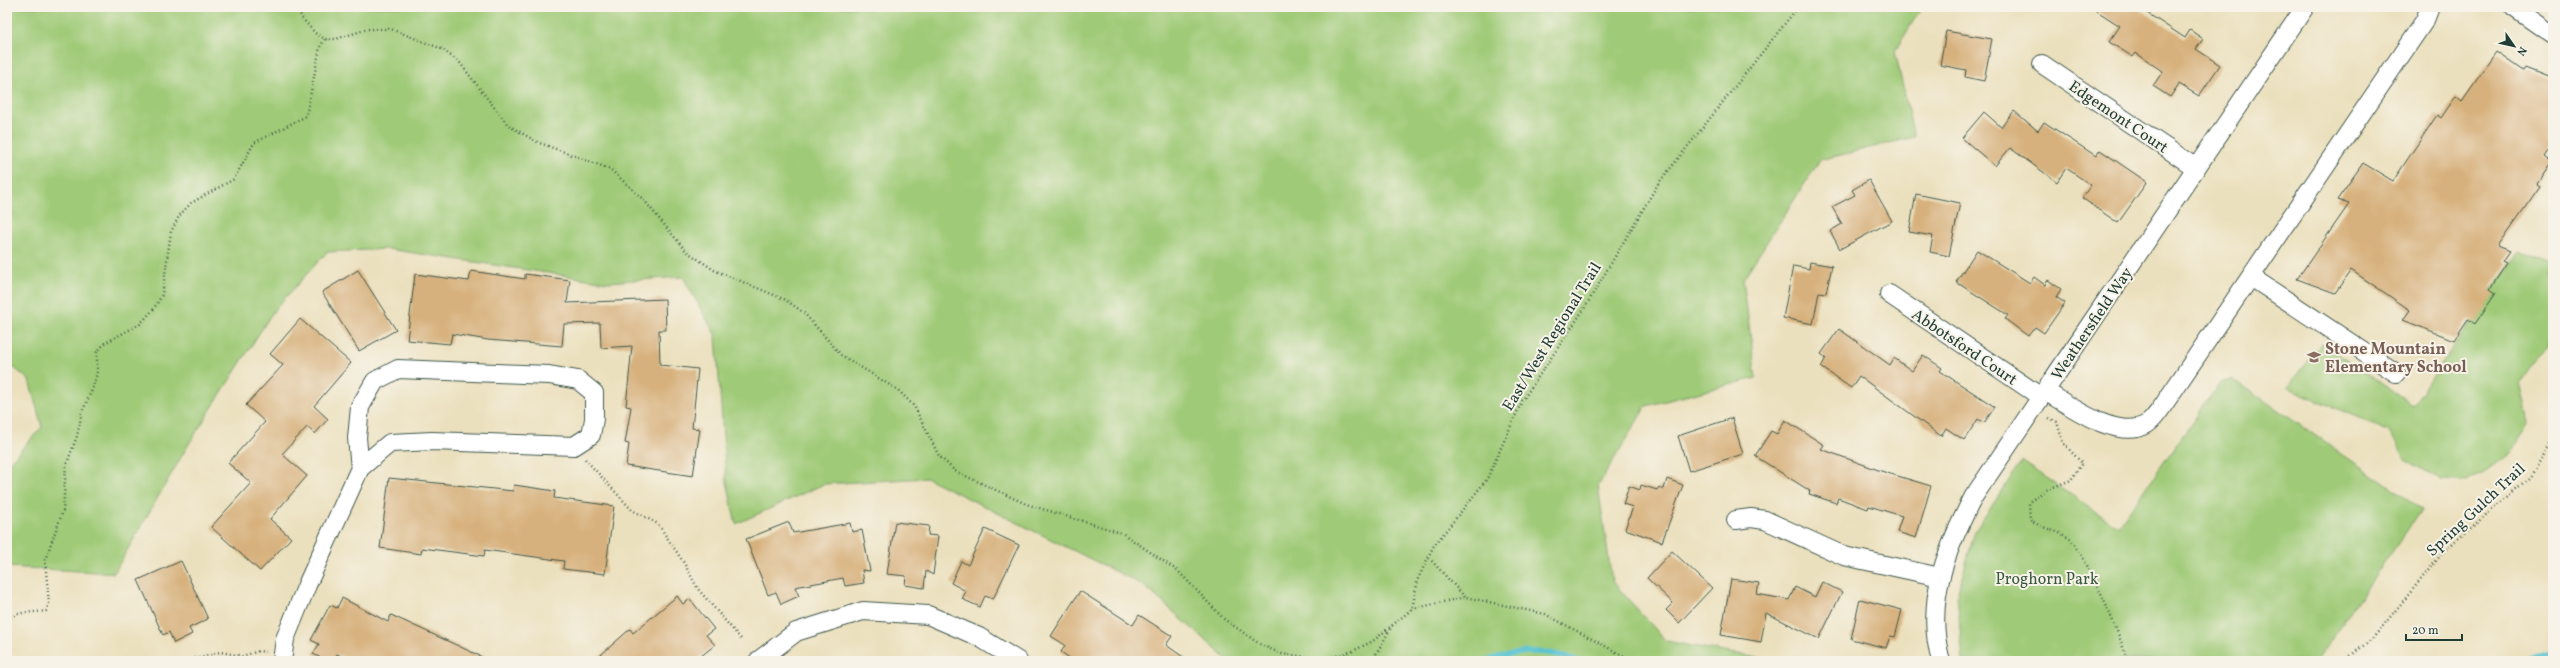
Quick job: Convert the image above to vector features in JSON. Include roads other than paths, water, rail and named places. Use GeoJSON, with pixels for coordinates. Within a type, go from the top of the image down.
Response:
{"type":"FeatureCollection","features":[{"type":"Feature","properties":{"kind":"street","name":"Weathersfield Way"},"geometry":{"type":"LineString","coordinates":[[1941,661],[1935,623],[1936,594],[1940,577],[1958,527],[1974,496],[2305,7]]}},
{"type":"Feature","properties":{"kind":"street","name":"Abbotsford Court"},"geometry":{"type":"LineString","coordinates":[[1889,294],[2039,399],[2124,430],[2147,424],[2160,410],[2251,277],[2425,20],[2430,7]]}},
{"type":"Feature","properties":{"kind":"street"},"geometry":{"type":"LineString","coordinates":[[2513,7],[2553,35]]}},
{"type":"Feature","properties":{"kind":"street","name":"Edgemont Court"},"geometry":{"type":"LineString","coordinates":[[2042,64],[2196,168]]}},
{"type":"Feature","properties":{"kind":"street"},"geometry":{"type":"LineString","coordinates":[[2251,277],[2396,373]]}},
{"type":"Feature","properties":{"kind":"street"},"geometry":{"type":"LineString","coordinates":[[282,659],[285,638],[307,585],[360,468],[390,443],[432,441],[574,446],[591,436],[594,420],[594,393],[578,380],[549,375],[398,369],[375,381],[360,406],[357,438],[360,468]]}},
{"type":"Feature","properties":{"kind":"street"},"geometry":{"type":"LineString","coordinates":[[1736,520],[1751,518],[1765,520],[1844,556],[1940,577]]}},
{"type":"Feature","properties":{"kind":"street"},"geometry":{"type":"LineString","coordinates":[[758,661],[796,632],[863,611],[928,615],[979,638],[1018,661]]}},
{"type":"Feature","properties":{"kind":"waterway"},"geometry":{"type":"LineString","coordinates":[[2523,661],[2553,650]]}},
{"type":"Feature","properties":{"kind":"waterway"},"geometry":{"type":"LineString","coordinates":[[1485,661],[1498,657],[1532,652],[1554,654],[1579,661]]}},
{"type":"Feature","properties":{"kind":"place","name":"Stone Mountain Elementary School"},"geometry":{"type":"Point","coordinates":[2314,357]}},
{"type":"Feature","properties":{"kind":"park label","name":"Proghorn Park"},"geometry":{"type":"Point","coordinates":[2047,578]}}]}
